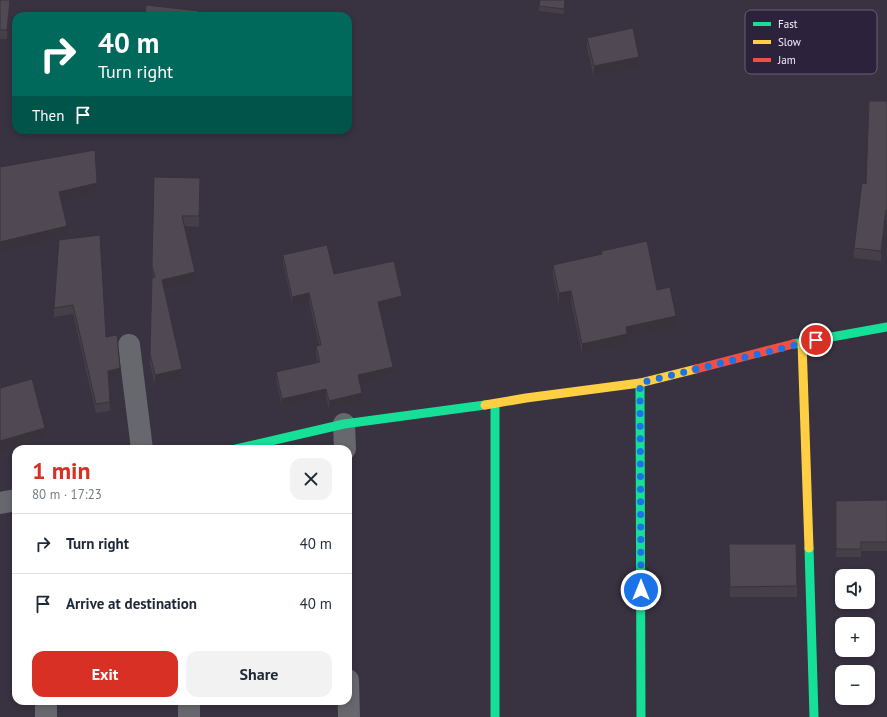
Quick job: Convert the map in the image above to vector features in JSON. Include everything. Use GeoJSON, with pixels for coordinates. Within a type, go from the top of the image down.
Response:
{"type":"FeatureCollection","features":[{"type":"Feature","properties":{"kind":"street"},"geometry":{"type":"LineString","coordinates":[[253,445],[344,424],[640,383],[802,342],[887,327]]}},
{"type":"Feature","properties":{"kind":"street"},"geometry":{"type":"LineString","coordinates":[[802,342],[814,717]]}},
{"type":"Feature","properties":{"kind":"street"},"geometry":{"type":"LineString","coordinates":[[129,345],[142,445]]}},
{"type":"Feature","properties":{"kind":"street"},"geometry":{"type":"LineString","coordinates":[[640,383],[641,717]]}},
{"type":"Feature","properties":{"kind":"street"},"geometry":{"type":"LineString","coordinates":[[495,404],[495,717]]}},
{"type":"Feature","properties":{"kind":"street"},"geometry":{"type":"LineString","coordinates":[[344,424],[345,445]]}},
{"type":"Feature","properties":{"kind":"street"},"geometry":{"type":"LineString","coordinates":[[0,503],[12,501]]}},
{"type":"Feature","properties":{"kind":"street"},"geometry":{"type":"LineString","coordinates":[[46,705],[46,717]]}},
{"type":"Feature","properties":{"kind":"street"},"geometry":{"type":"LineString","coordinates":[[189,705],[190,717]]}},
{"type":"Feature","properties":{"kind":"street"},"geometry":{"type":"LineString","coordinates":[[348,705],[348,717]]}},
{"type":"Feature","properties":{"kind":"building"},"geometry":{"type":"Polygon","coordinates":[[[0,0],[10,0],[7,30],[0,30],[0,0]]]}},
{"type":"Feature","properties":{"kind":"building"},"geometry":{"type":"Polygon","coordinates":[[[540,0],[565,0],[564,9],[539,6],[540,0]]]}},
{"type":"Feature","properties":{"kind":"building"},"geometry":{"type":"Polygon","coordinates":[[[146,5],[199,11],[199,12],[145,12],[146,5]]]}},
{"type":"Feature","properties":{"kind":"building"},"geometry":{"type":"Polygon","coordinates":[[[633,28],[639,57],[594,66],[587,38],[633,28]]]}},
{"type":"Feature","properties":{"kind":"building"},"geometry":{"type":"Polygon","coordinates":[[[869,101],[887,101],[887,210],[881,251],[854,248],[862,183],[866,184],[869,101]]]}},
{"type":"Feature","properties":{"kind":"building"},"geometry":{"type":"Polygon","coordinates":[[[95,150],[97,183],[59,192],[67,226],[0,242],[0,167],[95,150]]]}},
{"type":"Feature","properties":{"kind":"building"},"geometry":{"type":"Polygon","coordinates":[[[154,177],[200,178],[199,216],[182,216],[195,272],[162,280],[182,369],[155,375],[150,354],[152,278],[155,277],[152,266],[154,177]]]}},
{"type":"Feature","properties":{"kind":"building"},"geometry":{"type":"Polygon","coordinates":[[[100,235],[106,337],[117,335],[120,368],[108,371],[110,402],[96,404],[73,305],[54,308],[59,240],[100,235]]]}},
{"type":"Feature","properties":{"kind":"building"},"geometry":{"type":"Polygon","coordinates":[[[647,241],[657,290],[670,287],[676,316],[626,327],[627,334],[582,344],[571,291],[559,293],[553,265],[602,254],[602,251],[647,241]]]}},
{"type":"Feature","properties":{"kind":"building"},"geometry":{"type":"Polygon","coordinates":[[[327,245],[334,274],[394,261],[402,296],[378,302],[393,367],[358,375],[362,393],[329,401],[326,389],[282,399],[276,372],[320,362],[316,346],[321,345],[309,293],[292,297],[283,255],[327,245]]]}},
{"type":"Feature","properties":{"kind":"building"},"geometry":{"type":"Polygon","coordinates":[[[32,379],[45,428],[0,441],[0,388],[32,379]]]}},
{"type":"Feature","properties":{"kind":"building"},"geometry":{"type":"Polygon","coordinates":[[[887,500],[887,542],[861,542],[861,549],[836,549],[836,501],[887,500]]]}},
{"type":"Feature","properties":{"kind":"building"},"geometry":{"type":"Polygon","coordinates":[[[729,544],[796,544],[797,586],[730,587],[729,544]]]}},
{"type":"Feature","properties":{"kind":"traffic: fast"},"geometry":{"type":"LineString","coordinates":[[793,344],[887,327]]}},
{"type":"Feature","properties":{"kind":"traffic: fast"},"geometry":{"type":"LineString","coordinates":[[640,383],[641,717]]}},
{"type":"Feature","properties":{"kind":"traffic: fast"},"geometry":{"type":"LineString","coordinates":[[495,404],[495,717]]}},
{"type":"Feature","properties":{"kind":"traffic: fast"},"geometry":{"type":"LineString","coordinates":[[253,445],[344,424],[485,405]]}},
{"type":"Feature","properties":{"kind":"traffic: fast"},"geometry":{"type":"LineString","coordinates":[[809,548],[814,717]]}},
{"type":"Feature","properties":{"kind":"traffic: slow"},"geometry":{"type":"LineString","coordinates":[[802,342],[809,548]]}},
{"type":"Feature","properties":{"kind":"traffic: slow"},"geometry":{"type":"LineString","coordinates":[[485,405],[640,383],[696,369]]}},
{"type":"Feature","properties":{"kind":"traffic: jam"},"geometry":{"type":"LineString","coordinates":[[696,369],[793,344]]}},
{"type":"Feature","properties":{"kind":"route"},"geometry":{"type":"LineString","coordinates":[[641,590],[640,383],[802,342],[816,340]]}}]}
